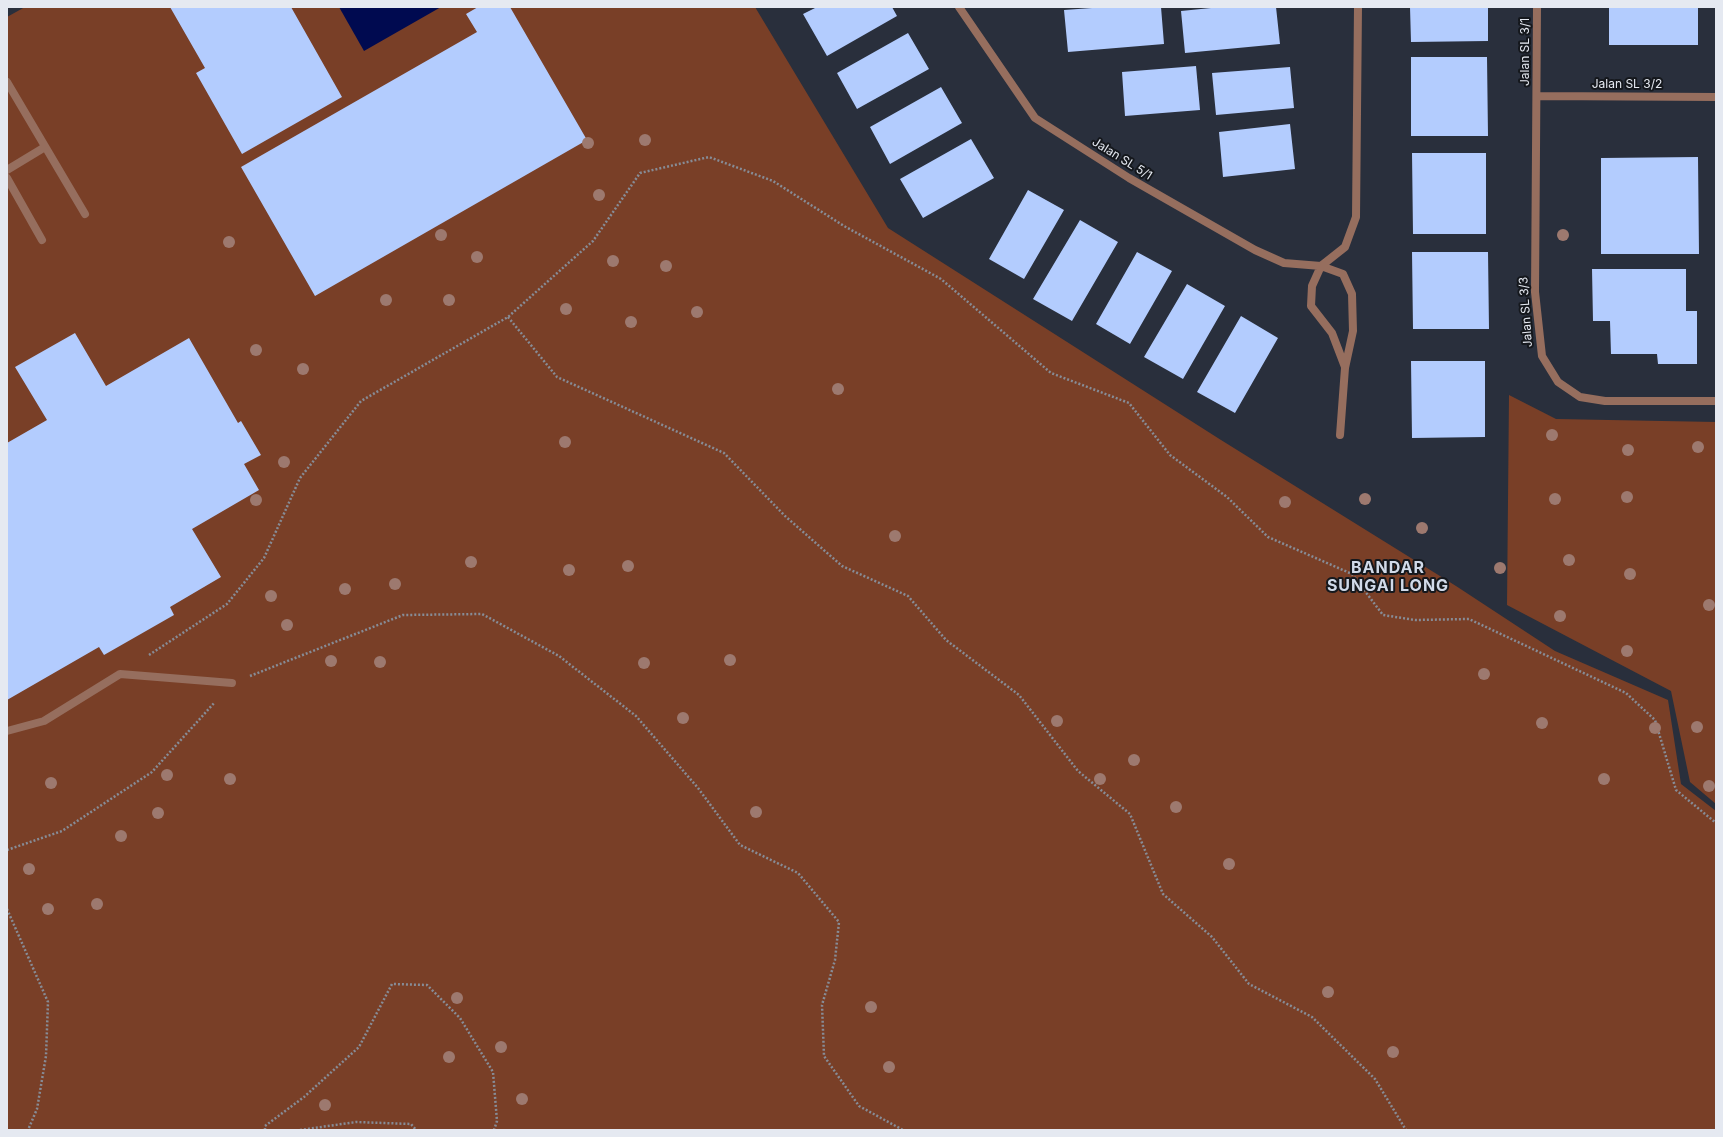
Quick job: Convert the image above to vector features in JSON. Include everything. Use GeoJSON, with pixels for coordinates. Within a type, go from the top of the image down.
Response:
{"type":"FeatureCollection","features":[{"type":"Feature","properties":{"kind":"street","name":"Jalan SL 5/1"},"geometry":{"type":"LineString","coordinates":[[959,7],[1036,118],[1129,178],[1255,250],[1284,263],[1321,266],[1343,274],[1352,294],[1353,331],[1345,368],[1340,435]]}},
{"type":"Feature","properties":{"kind":"street","name":"Jalan SL 5/1"},"geometry":{"type":"LineString","coordinates":[[1345,368],[1332,333],[1311,306],[1312,286],[1321,266],[1345,247],[1356,217],[1358,7]]}},
{"type":"Feature","properties":{"kind":"street","name":"Jalan SL 3/1"},"geometry":{"type":"LineString","coordinates":[[1537,7],[1537,96]]}},
{"type":"Feature","properties":{"kind":"street"},"geometry":{"type":"LineString","coordinates":[[7,82],[86,214]]}},
{"type":"Feature","properties":{"kind":"street","name":"Jalan SL 3/2"},"geometry":{"type":"LineString","coordinates":[[1537,96],[1716,96]]}},
{"type":"Feature","properties":{"kind":"street","name":"Jalan SL 3/3"},"geometry":{"type":"LineString","coordinates":[[1537,96],[1535,292],[1542,356],[1558,382],[1580,397],[1605,401],[1716,401]]}},
{"type":"Feature","properties":{"kind":"street"},"geometry":{"type":"LineString","coordinates":[[7,170],[45,147]]}},
{"type":"Feature","properties":{"kind":"street"},"geometry":{"type":"LineString","coordinates":[[7,178],[42,240]]}},
{"type":"Feature","properties":{"kind":"street"},"geometry":{"type":"LineString","coordinates":[[7,731],[44,721],[120,674],[232,683]]}},
{"type":"Feature","properties":{"kind":"path"},"geometry":{"type":"LineString","coordinates":[[120,674],[227,604],[264,558],[300,478],[362,400],[508,317],[593,241],[640,173],[709,157],[774,181],[844,226],[941,279],[1052,374],[1129,403],[1170,454],[1227,497],[1268,537],[1352,574],[1383,615],[1415,620],[1469,619],[1626,693],[1655,720],[1676,790],[1716,823]]}},
{"type":"Feature","properties":{"kind":"path"},"geometry":{"type":"LineString","coordinates":[[508,317],[557,377],[724,453],[785,516],[842,566],[908,596],[946,640],[1019,695],[1078,771],[1130,814],[1163,894],[1212,937],[1249,984],[1312,1017],[1375,1079],[1406,1130]]}},
{"type":"Feature","properties":{"kind":"path"},"geometry":{"type":"LineString","coordinates":[[7,850],[62,831],[152,772],[232,683],[403,615],[482,614],[559,656],[636,716],[698,788],[740,845],[798,873],[839,922],[835,960],[822,1004],[824,1056],[859,1106],[904,1130]]}},
{"type":"Feature","properties":{"kind":"path"},"geometry":{"type":"LineString","coordinates":[[7,909],[48,1002],[46,1056],[37,1109],[28,1130]]}},
{"type":"Feature","properties":{"kind":"path"},"geometry":{"type":"LineString","coordinates":[[265,1130],[265,1126],[304,1097],[359,1046],[392,984],[427,985],[460,1018],[493,1072],[497,1121],[494,1130]]}},
{"type":"Feature","properties":{"kind":"path"},"geometry":{"type":"LineString","coordinates":[[300,1130],[356,1122],[411,1124],[416,1130]]}},
{"type":"Feature","properties":{"kind":"shaded area"},"geometry":{"type":"Polygon","coordinates":[[[25,7],[755,7],[888,228],[1221,440],[1456,586],[1555,651],[1668,700],[1681,784],[1716,811],[1716,1130],[7,1130],[7,17],[25,7]]]}},
{"type":"Feature","properties":{"kind":"shaded area"},"geometry":{"type":"Polygon","coordinates":[[[339,7],[441,7],[364,51],[339,7]]]}},
{"type":"Feature","properties":{"kind":"shaded area"},"geometry":{"type":"Polygon","coordinates":[[[1509,395],[1556,419],[1716,422],[1716,804],[1690,782],[1671,691],[1507,605],[1509,395]]]}},
{"type":"Feature","properties":{"kind":"building"},"geometry":{"type":"Polygon","coordinates":[[[170,7],[291,7],[342,97],[242,154],[196,73],[205,68],[170,7]]]}},
{"type":"Feature","properties":{"kind":"building"},"geometry":{"type":"Polygon","coordinates":[[[478,7],[510,7],[587,140],[315,296],[241,167],[477,32],[466,14],[478,7]]]}},
{"type":"Feature","properties":{"kind":"building"},"geometry":{"type":"Polygon","coordinates":[[[817,7],[892,7],[897,16],[827,56],[803,14],[817,7]]]}},
{"type":"Feature","properties":{"kind":"building"},"geometry":{"type":"Polygon","coordinates":[[[1106,7],[1161,7],[1164,44],[1068,52],[1064,10],[1106,7]]]}},
{"type":"Feature","properties":{"kind":"building"},"geometry":{"type":"Polygon","coordinates":[[[1221,7],[1276,7],[1280,44],[1185,53],[1181,11],[1221,7]]]}},
{"type":"Feature","properties":{"kind":"building"},"geometry":{"type":"Polygon","coordinates":[[[1410,7],[1488,7],[1488,41],[1411,42],[1410,7]]]}},
{"type":"Feature","properties":{"kind":"building"},"geometry":{"type":"Polygon","coordinates":[[[1609,7],[1698,7],[1698,45],[1609,45],[1609,7]]]}},
{"type":"Feature","properties":{"kind":"building"},"geometry":{"type":"Polygon","coordinates":[[[908,33],[929,69],[857,109],[837,73],[908,33]]]}},
{"type":"Feature","properties":{"kind":"building"},"geometry":{"type":"Polygon","coordinates":[[[1411,57],[1487,57],[1488,136],[1411,136],[1411,57]]]}},
{"type":"Feature","properties":{"kind":"building"},"geometry":{"type":"Polygon","coordinates":[[[1196,66],[1200,110],[1125,116],[1122,72],[1196,66]]]}},
{"type":"Feature","properties":{"kind":"building"},"geometry":{"type":"Polygon","coordinates":[[[1290,67],[1294,108],[1216,115],[1212,73],[1290,67]]]}},
{"type":"Feature","properties":{"kind":"building"},"geometry":{"type":"Polygon","coordinates":[[[941,87],[962,123],[890,164],[870,127],[941,87]]]}},
{"type":"Feature","properties":{"kind":"building"},"geometry":{"type":"Polygon","coordinates":[[[1290,124],[1295,169],[1223,177],[1219,132],[1290,124]]]}},
{"type":"Feature","properties":{"kind":"building"},"geometry":{"type":"Polygon","coordinates":[[[971,139],[994,178],[923,218],[900,179],[971,139]]]}},
{"type":"Feature","properties":{"kind":"building"},"geometry":{"type":"Polygon","coordinates":[[[1412,153],[1486,153],[1486,234],[1413,234],[1412,153]]]}},
{"type":"Feature","properties":{"kind":"building"},"geometry":{"type":"Polygon","coordinates":[[[1698,157],[1699,254],[1601,254],[1601,158],[1698,157]]]}},
{"type":"Feature","properties":{"kind":"building"},"geometry":{"type":"Polygon","coordinates":[[[1028,190],[1064,210],[1024,279],[989,259],[1028,190]]]}},
{"type":"Feature","properties":{"kind":"building"},"geometry":{"type":"Polygon","coordinates":[[[1080,220],[1118,242],[1072,321],[1033,299],[1080,220]]]}},
{"type":"Feature","properties":{"kind":"building"},"geometry":{"type":"Polygon","coordinates":[[[1137,252],[1172,271],[1130,344],[1096,324],[1137,252]]]}},
{"type":"Feature","properties":{"kind":"building"},"geometry":{"type":"Polygon","coordinates":[[[1412,252],[1488,252],[1489,329],[1413,329],[1412,252]]]}},
{"type":"Feature","properties":{"kind":"building"},"geometry":{"type":"Polygon","coordinates":[[[1592,269],[1686,269],[1686,311],[1697,311],[1697,364],[1658,364],[1657,354],[1611,354],[1610,321],[1593,321],[1592,269]]]}},
{"type":"Feature","properties":{"kind":"building"},"geometry":{"type":"Polygon","coordinates":[[[1187,284],[1225,306],[1183,379],[1144,357],[1187,284]]]}},
{"type":"Feature","properties":{"kind":"building"},"geometry":{"type":"Polygon","coordinates":[[[1241,316],[1278,338],[1235,413],[1197,392],[1241,316]]]}},
{"type":"Feature","properties":{"kind":"building"},"geometry":{"type":"Polygon","coordinates":[[[75,333],[106,386],[189,338],[238,423],[241,421],[261,455],[244,464],[259,490],[192,529],[221,577],[170,607],[174,615],[104,655],[99,647],[7,700],[7,443],[47,420],[15,367],[75,333]]]}},
{"type":"Feature","properties":{"kind":"building"},"geometry":{"type":"Polygon","coordinates":[[[1411,361],[1485,361],[1485,437],[1412,438],[1411,361]]]}},
{"type":"Feature","properties":{"kind":"district","name":"BANDAR SUNGAI LONG"},"geometry":{"type":"Point","coordinates":[1388,577]}}]}
